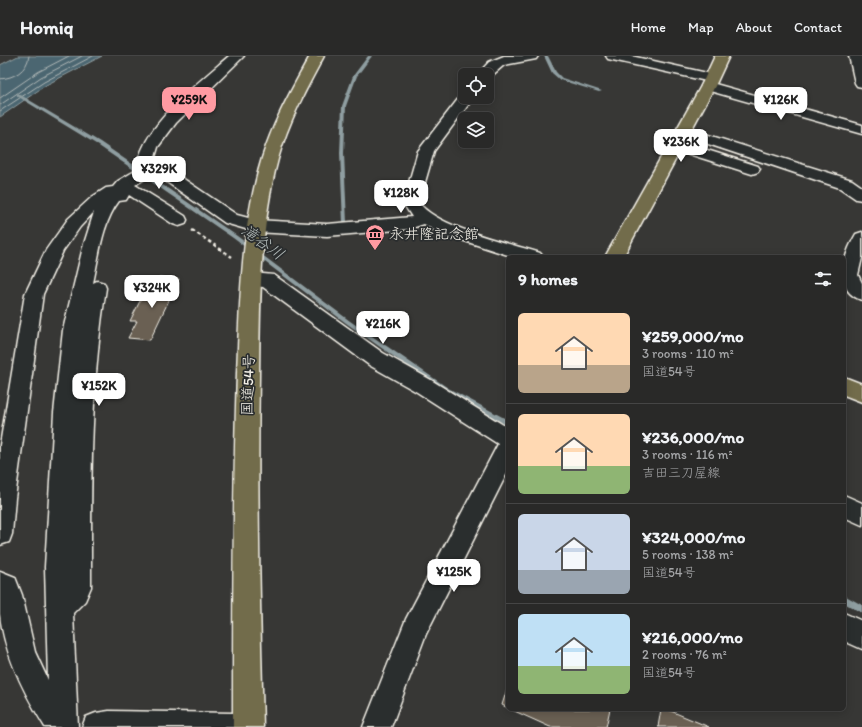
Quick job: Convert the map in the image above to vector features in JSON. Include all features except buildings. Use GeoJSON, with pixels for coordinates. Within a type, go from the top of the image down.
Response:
{"type":"FeatureCollection","features":[{"type":"Feature","properties":{"kind":"main road","name":"国道54号"},"geometry":{"type":"LineString","coordinates":[[248,727],[245,487],[252,280],[256,226],[270,159],[294,98],[317,56]]}},
{"type":"Feature","properties":{"kind":"main road"},"geometry":{"type":"LineString","coordinates":[[615,255],[710,82],[722,56]]}},
{"type":"Feature","properties":{"kind":"main road"},"geometry":{"type":"LineString","coordinates":[[846,387],[862,393]]}},
{"type":"Feature","properties":{"kind":"street"},"geometry":{"type":"LineString","coordinates":[[64,727],[58,568],[65,413],[73,330],[92,247],[103,211],[136,177],[146,158],[146,153],[155,138],[204,85],[237,56]]}},
{"type":"Feature","properties":{"kind":"street"},"geometry":{"type":"LineString","coordinates":[[489,68],[501,60],[530,56]]}},
{"type":"Feature","properties":{"kind":"street"},"geometry":{"type":"LineString","coordinates":[[613,56],[710,82],[862,130]]}},
{"type":"Feature","properties":{"kind":"street"},"geometry":{"type":"LineString","coordinates":[[856,56],[862,83]]}},
{"type":"Feature","properties":{"kind":"street"},"geometry":{"type":"LineString","coordinates":[[462,104],[426,151],[411,203],[418,214],[424,219],[443,228],[528,255]]}},
{"type":"Feature","properties":{"kind":"street"},"geometry":{"type":"LineString","coordinates":[[683,131],[846,184],[862,195]]}},
{"type":"Feature","properties":{"kind":"street"},"geometry":{"type":"LineString","coordinates":[[675,145],[775,176]]}},
{"type":"Feature","properties":{"kind":"street"},"geometry":{"type":"LineString","coordinates":[[136,177],[179,220]]}},
{"type":"Feature","properties":{"kind":"street"},"geometry":{"type":"LineString","coordinates":[[136,177],[231,219],[256,226],[327,230],[410,223],[424,219]]}},
{"type":"Feature","properties":{"kind":"street"},"geometry":{"type":"LineString","coordinates":[[0,534],[34,294],[42,273],[70,227],[97,201],[136,177]]}},
{"type":"Feature","properties":{"kind":"street"},"geometry":{"type":"LineString","coordinates":[[862,238],[848,270],[848,277],[851,283],[862,293]]}},
{"type":"Feature","properties":{"kind":"street"},"geometry":{"type":"LineString","coordinates":[[252,280],[267,280],[376,359],[424,386],[506,448]]}},
{"type":"Feature","properties":{"kind":"street"},"geometry":{"type":"LineString","coordinates":[[377,727],[415,628],[506,451]]}},
{"type":"Feature","properties":{"kind":"street"},"geometry":{"type":"LineString","coordinates":[[846,507],[862,514]]}},
{"type":"Feature","properties":{"kind":"street"},"geometry":{"type":"LineString","coordinates":[[0,583],[6,586],[9,595],[22,654],[41,695],[61,727]]}},
{"type":"Feature","properties":{"kind":"street"},"geometry":{"type":"LineString","coordinates":[[846,627],[862,636]]}},
{"type":"Feature","properties":{"kind":"street"},"geometry":{"type":"LineString","coordinates":[[96,727],[109,725],[233,727]]}},
{"type":"Feature","properties":{"kind":"path"},"geometry":{"type":"LineString","coordinates":[[179,220],[232,257]]}},
{"type":"Feature","properties":{"kind":"water"},"geometry":{"type":"Polygon","coordinates":[[[18,56],[102,56],[46,85],[0,117],[0,65],[18,56]]]}},
{"type":"Feature","properties":{"kind":"waterway"},"geometry":{"type":"LineString","coordinates":[[345,223],[342,153],[344,106],[355,76],[370,56]]}},
{"type":"Feature","properties":{"kind":"waterway"},"geometry":{"type":"LineString","coordinates":[[546,56],[554,73],[561,79],[600,91]]}},
{"type":"Feature","properties":{"kind":"waterway","name":"滝谷川"},"geometry":{"type":"LineString","coordinates":[[18,95],[98,143],[235,237],[348,322],[446,390],[506,422]]}},
{"type":"Feature","properties":{"kind":"waterway","name":"滝谷川"},"geometry":{"type":"LineString","coordinates":[[846,600],[862,609]]}},
{"type":"Feature","properties":{"kind":"place","name":"永井隆記念館"},"geometry":{"type":"Point","coordinates":[375,251]}}]}
